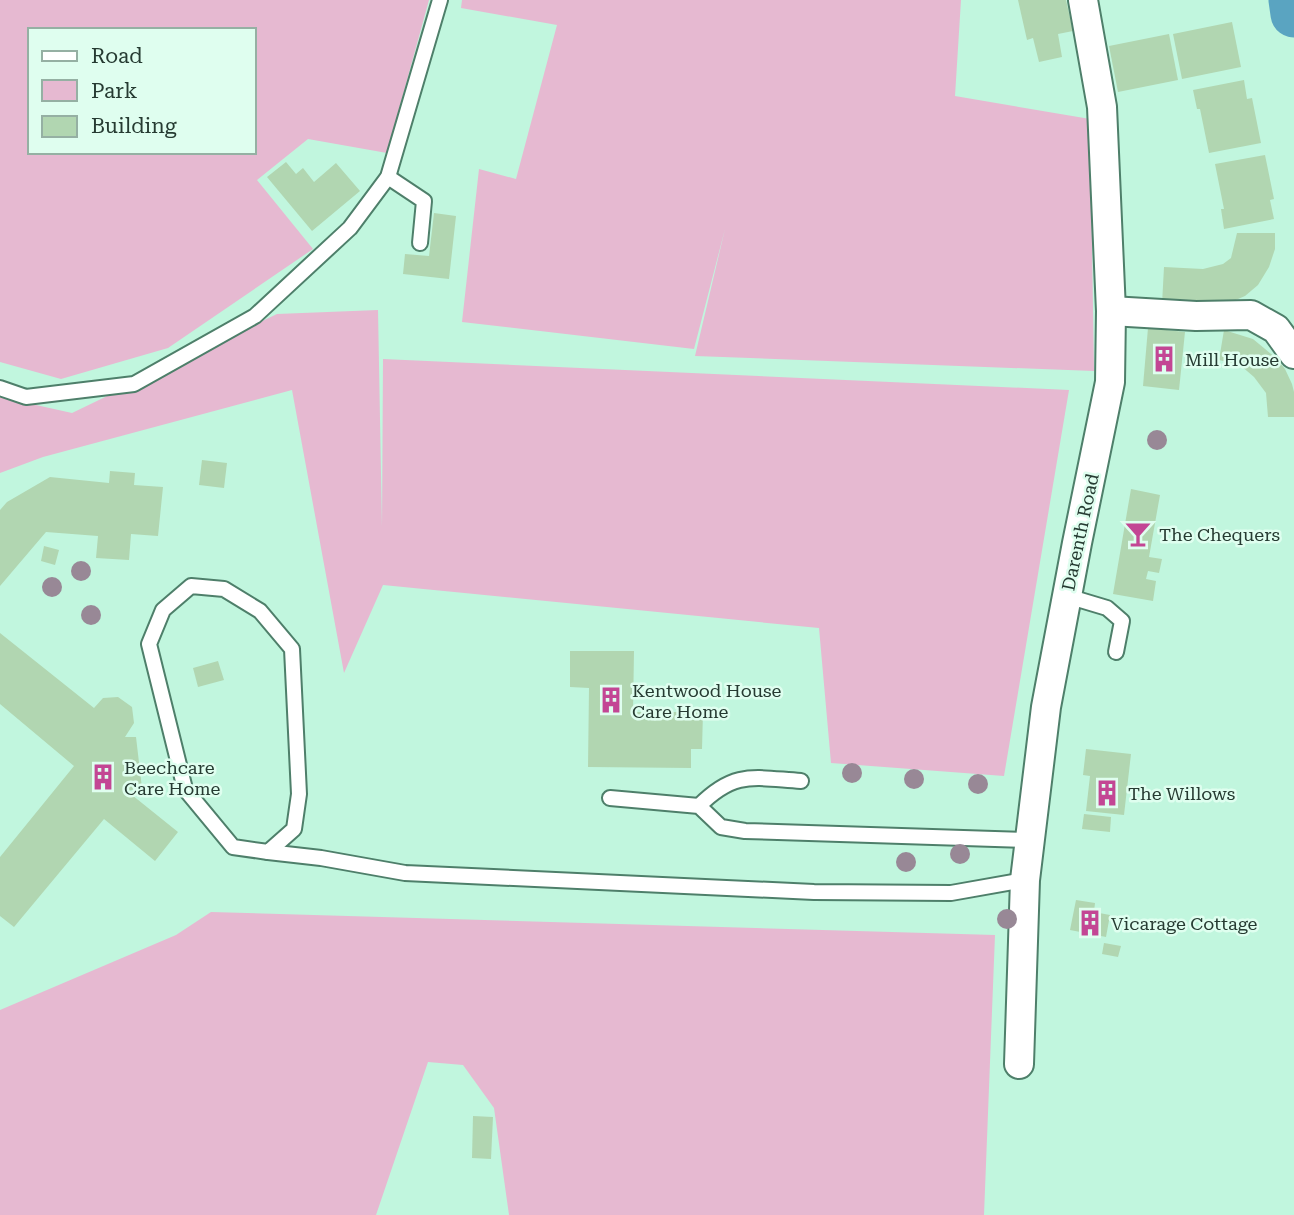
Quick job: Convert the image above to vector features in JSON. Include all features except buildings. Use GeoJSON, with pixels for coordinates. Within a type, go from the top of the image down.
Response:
{"type":"FeatureCollection","features":[{"type":"Feature","properties":{"kind":"street","name":"Darenth Road"},"geometry":{"type":"LineString","coordinates":[[1019,1064],[1025,880],[1046,707],[1067,596],[1084,545],[1111,382],[1111,311],[1102,107],[1083,0]]}},
{"type":"Feature","properties":{"kind":"street"},"geometry":{"type":"LineString","coordinates":[[1111,311],[1196,311],[1251,316],[1276,329],[1294,354]]}},
{"type":"Feature","properties":{"kind":"lane"},"geometry":{"type":"LineString","coordinates":[[0,388],[26,397],[134,384],[255,316],[350,229],[388,177],[440,0]]}},
{"type":"Feature","properties":{"kind":"lane"},"geometry":{"type":"LineString","coordinates":[[388,177],[424,201],[420,243]]}},
{"type":"Feature","properties":{"kind":"lane"},"geometry":{"type":"LineString","coordinates":[[268,852],[294,830],[299,794],[292,649],[260,611],[224,589],[191,586],[163,610],[149,644],[185,789],[233,847],[268,852],[321,858],[405,873],[814,892],[951,893],[1025,880]]}},
{"type":"Feature","properties":{"kind":"lane"},"geometry":{"type":"LineString","coordinates":[[1067,596],[1107,608],[1122,621],[1116,652]]}},
{"type":"Feature","properties":{"kind":"lane"},"geometry":{"type":"LineString","coordinates":[[699,806],[716,788],[742,777],[801,781]]}},
{"type":"Feature","properties":{"kind":"lane"},"geometry":{"type":"LineString","coordinates":[[610,798],[699,806],[721,827],[745,831],[1029,840]]}},
{"type":"Feature","properties":{"kind":"green space"},"geometry":{"type":"Polygon","coordinates":[[[0,0],[429,0],[387,153],[308,139],[257,180],[313,249],[168,348],[61,379],[0,362],[0,0]]]}},
{"type":"Feature","properties":{"kind":"green space"},"geometry":{"type":"Polygon","coordinates":[[[462,0],[961,0],[955,96],[1090,119],[1094,371],[695,356],[725,229],[694,349],[462,322],[479,169],[516,179],[557,25],[461,8],[462,0]]]}},
{"type":"Feature","properties":{"kind":"green space"},"geometry":{"type":"Polygon","coordinates":[[[378,310],[382,527],[383,359],[1069,390],[1004,776],[831,763],[819,628],[383,585],[344,673],[292,390],[43,457],[0,473],[0,397],[72,413],[277,314],[378,310]]]}},
{"type":"Feature","properties":{"kind":"green space"},"geometry":{"type":"Polygon","coordinates":[[[211,912],[995,935],[984,1215],[509,1215],[494,1108],[463,1065],[428,1062],[376,1215],[0,1215],[0,1010],[176,935],[211,912]]]}},
{"type":"Feature","properties":{"kind":"waterway"},"geometry":{"type":"LineString","coordinates":[[1292,0],[1294,14]]}},
{"type":"Feature","properties":{"kind":"place","name":"Mill House"},"geometry":{"type":"Point","coordinates":[1164,359]}},
{"type":"Feature","properties":{"kind":"place","name":"The Chequers"},"geometry":{"type":"Point","coordinates":[1138,534]}},
{"type":"Feature","properties":{"kind":"place","name":"Kentwood House Care Home"},"geometry":{"type":"Point","coordinates":[611,700]}},
{"type":"Feature","properties":{"kind":"place","name":"Beechcare Care Home"},"geometry":{"type":"Point","coordinates":[103,777]}},
{"type":"Feature","properties":{"kind":"place","name":"The Willows"},"geometry":{"type":"Point","coordinates":[1107,793]}},
{"type":"Feature","properties":{"kind":"place","name":"Vicarage Cottage"},"geometry":{"type":"Point","coordinates":[1090,923]}}]}
